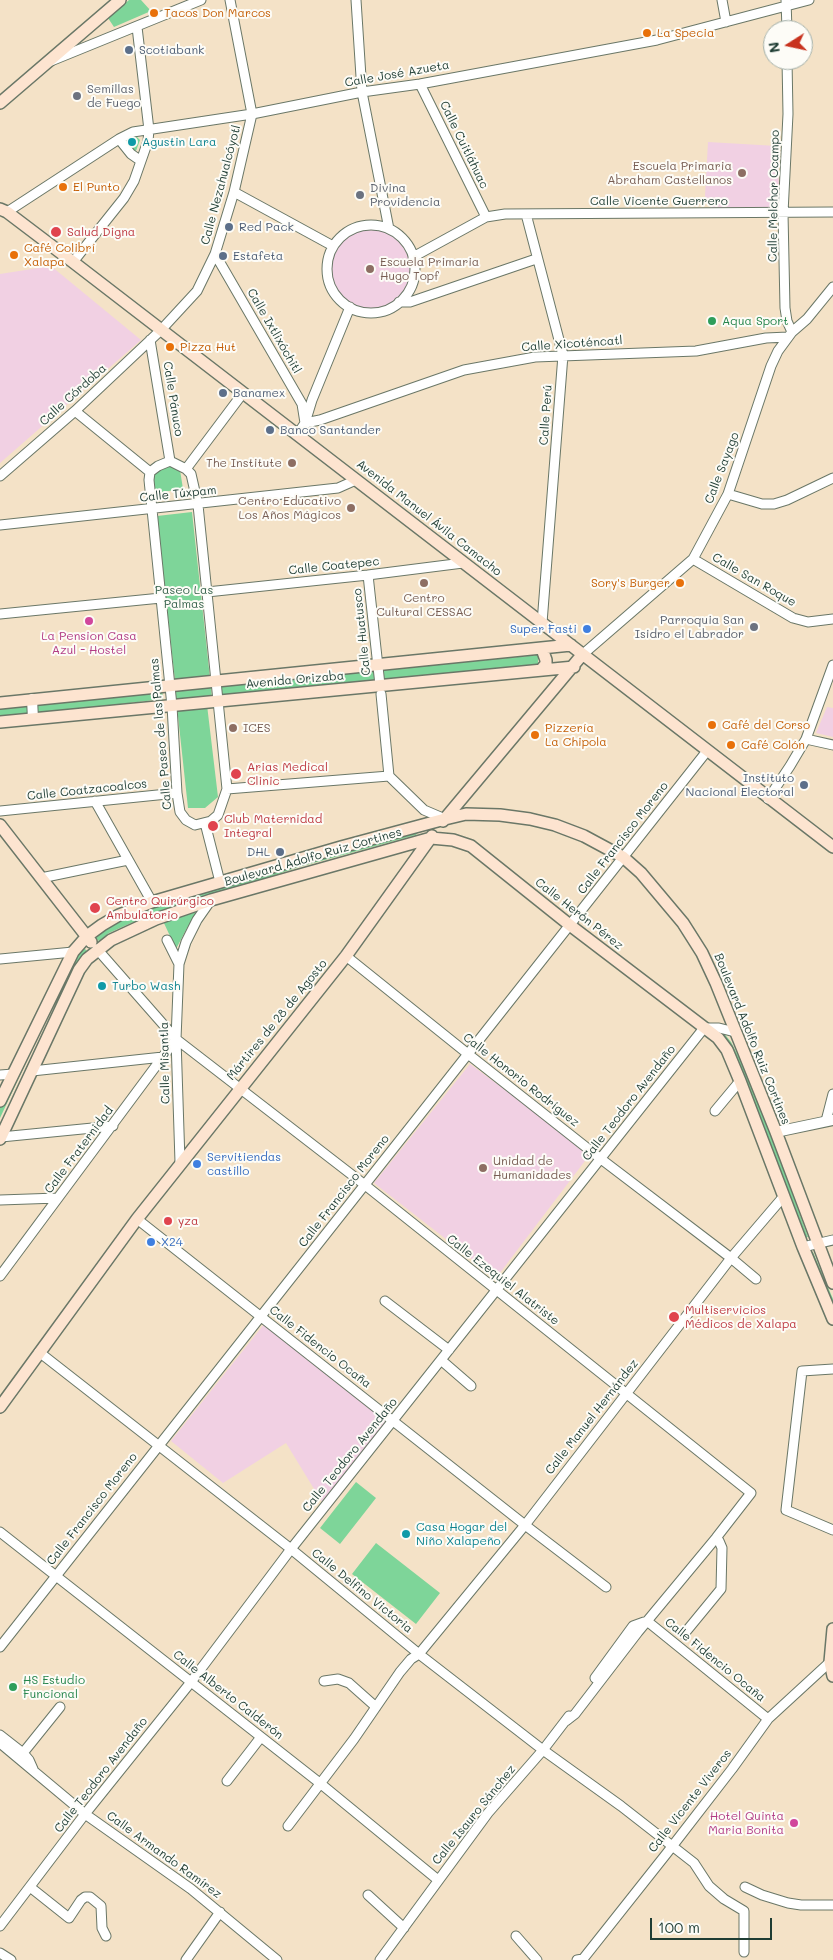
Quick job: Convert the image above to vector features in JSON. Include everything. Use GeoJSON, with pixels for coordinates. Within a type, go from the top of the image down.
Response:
{"type":"FeatureCollection","features":[{"type":"Feature","properties":{"kind":"main road"},"geometry":{"type":"LineString","coordinates":[[0,103],[120,0]]}},
{"type":"Feature","properties":{"kind":"main road"},"geometry":{"type":"LineString","coordinates":[[0,109],[10,94]]}},
{"type":"Feature","properties":{"kind":"main road","name":"Avenida Manuel Ávila Camacho"},"geometry":{"type":"LineString","coordinates":[[0,200],[4,211],[73,262],[833,848]]}},
{"type":"Feature","properties":{"kind":"main road","name":"Avenida Orizaba"},"geometry":{"type":"LineString","coordinates":[[0,702],[571,646]]}},
{"type":"Feature","properties":{"kind":"main road"},"geometry":{"type":"LineString","coordinates":[[541,670],[546,664],[542,649]]}},
{"type":"Feature","properties":{"kind":"main road","name":"Mártires de 28 de Agosto"},"geometry":{"type":"LineString","coordinates":[[0,1407],[137,1218],[346,956],[445,819],[582,655]]}},
{"type":"Feature","properties":{"kind":"main road","name":"Avenida Orizaba"},"geometry":{"type":"LineString","coordinates":[[0,722],[217,701],[380,690],[592,663]]}},
{"type":"Feature","properties":{"kind":"main road","name":"Boulevard Adolfo Ruiz Cortines"},"geometry":{"type":"LineString","coordinates":[[0,1101],[73,952],[87,936],[102,924],[152,902],[445,819],[466,814],[500,815],[530,819],[555,825],[584,836],[623,857],[641,873],[683,923],[709,968],[776,1132],[833,1283]]}},
{"type":"Feature","properties":{"kind":"main road"},"geometry":{"type":"LineString","coordinates":[[2,831],[42,878],[97,949]]}},
{"type":"Feature","properties":{"kind":"main road","name":"Boulevard Adolfo Ruiz Cortines"},"geometry":{"type":"LineString","coordinates":[[1,1138],[79,970],[86,959],[97,949],[138,926],[210,900],[431,838]]}},
{"type":"Feature","properties":{"kind":"main road","name":"Calle Herón Pérez"},"geometry":{"type":"LineString","coordinates":[[431,838],[453,840],[471,846],[570,926],[704,1028]]}},
{"type":"Feature","properties":{"kind":"main road"},"geometry":{"type":"LineString","coordinates":[[704,1028],[718,1038],[727,1050],[803,1247],[833,1318]]}},
{"type":"Feature","properties":{"kind":"main road"},"geometry":{"type":"LineString","coordinates":[[833,1629],[830,1662],[833,1676]]}},
{"type":"Feature","properties":{"kind":"street"},"geometry":{"type":"LineString","coordinates":[[46,63],[201,0]]}},
{"type":"Feature","properties":{"kind":"street","name":"Calle Nezahualcóyotl"},"geometry":{"type":"LineString","coordinates":[[161,330],[197,291],[215,254],[234,192],[252,114],[230,0]]}},
{"type":"Feature","properties":{"kind":"street"},"geometry":{"type":"LineString","coordinates":[[356,0],[362,92],[390,229]]}},
{"type":"Feature","properties":{"kind":"street"},"geometry":{"type":"LineString","coordinates":[[722,0],[726,22]]}},
{"type":"Feature","properties":{"kind":"street","name":"Calle José Azueta"},"geometry":{"type":"LineString","coordinates":[[4,211],[133,132],[252,114],[362,92],[420,84],[657,40],[726,22],[786,3],[809,0]]}},
{"type":"Feature","properties":{"kind":"street"},"geometry":{"type":"LineString","coordinates":[[786,3],[787,20]]}},
{"type":"Feature","properties":{"kind":"street"},"geometry":{"type":"LineString","coordinates":[[73,262],[124,198],[134,181],[141,161],[149,130],[137,27]]}},
{"type":"Feature","properties":{"kind":"street","name":"Calle Melchor Ocampo"},"geometry":{"type":"LineString","coordinates":[[788,70],[788,114],[783,213],[785,308],[790,334]]}},
{"type":"Feature","properties":{"kind":"street","name":"Calle Cuitláhuac"},"geometry":{"type":"LineString","coordinates":[[420,84],[486,218]]}},
{"type":"Feature","properties":{"kind":"street"},"geometry":{"type":"LineString","coordinates":[[119,139],[131,154],[141,161]]}},
{"type":"Feature","properties":{"kind":"street"},"geometry":{"type":"LineString","coordinates":[[234,192],[333,246]]}},
{"type":"Feature","properties":{"kind":"street","name":"Calle Vicente Guerrero"},"geometry":{"type":"LineString","coordinates":[[413,257],[486,218],[505,214],[833,212]]}},
{"type":"Feature","properties":{"kind":"street","name":"Calle Perú"},"geometry":{"type":"LineString","coordinates":[[526,214],[536,259],[563,355],[542,623]]}},
{"type":"Feature","properties":{"kind":"street"},"geometry":{"type":"LineString","coordinates":[[372,225],[390,229],[401,237],[413,257],[414,273],[412,284],[407,294],[399,302],[382,311],[362,312],[350,307],[342,302],[334,293],[329,282],[327,270],[328,257],[333,246],[346,232],[354,228],[372,225]]}},
{"type":"Feature","properties":{"kind":"street","name":"Calle Ixtlixóchitl"},"geometry":{"type":"LineString","coordinates":[[215,254],[302,404],[305,423]]}},
{"type":"Feature","properties":{"kind":"street"},"geometry":{"type":"LineString","coordinates":[[399,302],[410,302],[536,259]]}},
{"type":"Feature","properties":{"kind":"street","name":"Calle Sayago"},"geometry":{"type":"LineString","coordinates":[[582,655],[693,559],[728,494],[771,366],[790,334],[807,319],[833,288]]}},
{"type":"Feature","properties":{"kind":"street"},"geometry":{"type":"LineString","coordinates":[[822,302],[833,304]]}},
{"type":"Feature","properties":{"kind":"street"},"geometry":{"type":"LineString","coordinates":[[297,435],[305,423],[312,400],[350,307]]}},
{"type":"Feature","properties":{"kind":"street","name":"Calle Córdoba"},"geometry":{"type":"LineString","coordinates":[[0,476],[75,411],[161,330]]}},
{"type":"Feature","properties":{"kind":"street","name":"Calle Xicoténcatl"},"geometry":{"type":"LineString","coordinates":[[305,423],[320,420],[464,370],[535,357],[696,351],[790,334]]}},
{"type":"Feature","properties":{"kind":"street","name":"Calle Pánuco"},"geometry":{"type":"LineString","coordinates":[[150,340],[170,461]]}},
{"type":"Feature","properties":{"kind":"street"},"geometry":{"type":"LineString","coordinates":[[186,469],[243,393]]}},
{"type":"Feature","properties":{"kind":"street"},"geometry":{"type":"LineString","coordinates":[[75,411],[150,472],[170,461],[192,474],[198,505],[227,789],[218,815],[205,824],[220,882]]}},
{"type":"Feature","properties":{"kind":"street","name":"Calle Paseo de las Palmas"},"geometry":{"type":"LineString","coordinates":[[150,472],[152,510],[172,706],[177,793],[180,812],[186,820],[195,825],[205,824]]}},
{"type":"Feature","properties":{"kind":"street"},"geometry":{"type":"LineString","coordinates":[[728,494],[762,504],[774,504],[833,478]]}},
{"type":"Feature","properties":{"kind":"street","name":"Calle Túxpam"},"geometry":{"type":"LineString","coordinates":[[0,526],[338,488],[356,480]]}},
{"type":"Feature","properties":{"kind":"street","name":"Calle San Roque"},"geometry":{"type":"LineString","coordinates":[[693,559],[793,618],[808,622],[833,619]]}},
{"type":"Feature","properties":{"kind":"street","name":"Calle Coatepec"},"geometry":{"type":"LineString","coordinates":[[207,592],[463,563]]}},
{"type":"Feature","properties":{"kind":"street","name":"Calle Huatusco"},"geometry":{"type":"LineString","coordinates":[[368,575],[389,776]]}},
{"type":"Feature","properties":{"kind":"street"},"geometry":{"type":"LineString","coordinates":[[0,614],[161,598]]}},
{"type":"Feature","properties":{"kind":"street"},"geometry":{"type":"LineString","coordinates":[[768,798],[806,739],[832,671]]}},
{"type":"Feature","properties":{"kind":"street"},"geometry":{"type":"LineString","coordinates":[[32,699],[33,719]]}},
{"type":"Feature","properties":{"kind":"street"},"geometry":{"type":"LineString","coordinates":[[806,739],[833,745]]}},
{"type":"Feature","properties":{"kind":"street","name":"Calle Francisco Moreno"},"geometry":{"type":"LineString","coordinates":[[0,1648],[708,751]]}},
{"type":"Feature","properties":{"kind":"street"},"geometry":{"type":"LineString","coordinates":[[227,789],[389,776],[424,810],[445,819]]}},
{"type":"Feature","properties":{"kind":"street","name":"Calle Coatzacoalcos"},"geometry":{"type":"LineString","coordinates":[[0,811],[177,793]]}},
{"type":"Feature","properties":{"kind":"street"},"geometry":{"type":"LineString","coordinates":[[95,801],[152,902]]}},
{"type":"Feature","properties":{"kind":"street"},"geometry":{"type":"LineString","coordinates":[[42,878],[128,860]]}},
{"type":"Feature","properties":{"kind":"street","name":"Calle Misantla"},"geometry":{"type":"LineString","coordinates":[[180,1162],[176,1039],[180,964],[186,942],[210,900]]}},
{"type":"Feature","properties":{"kind":"street"},"geometry":{"type":"LineString","coordinates":[[167,940],[180,964]]}},
{"type":"Feature","properties":{"kind":"street","name":"Calle Ezequiel Alatriste"},"geometry":{"type":"LineString","coordinates":[[97,949],[176,1039],[365,1185],[627,1392],[750,1493]]}},
{"type":"Feature","properties":{"kind":"street"},"geometry":{"type":"LineString","coordinates":[[0,959],[73,952]]}},
{"type":"Feature","properties":{"kind":"street","name":"Calle Honorio Rodríguez"},"geometry":{"type":"LineString","coordinates":[[346,956],[601,1159],[756,1279]]}},
{"type":"Feature","properties":{"kind":"street"},"geometry":{"type":"LineString","coordinates":[[704,1028],[719,1028],[735,1032]]}},
{"type":"Feature","properties":{"kind":"street","name":"Calle Teodoro Avendaño"},"geometry":{"type":"LineString","coordinates":[[0,1926],[291,1549],[704,1028]]}},
{"type":"Feature","properties":{"kind":"street","name":"Calle Fraternidad"},"geometry":{"type":"LineString","coordinates":[[0,1276],[176,1039]]}},
{"type":"Feature","properties":{"kind":"street"},"geometry":{"type":"LineString","coordinates":[[32,1071],[163,1057]]}},
{"type":"Feature","properties":{"kind":"street"},"geometry":{"type":"LineString","coordinates":[[0,1075],[13,1074]]}},
{"type":"Feature","properties":{"kind":"street"},"geometry":{"type":"LineString","coordinates":[[715,1111],[740,1081]]}},
{"type":"Feature","properties":{"kind":"street"},"geometry":{"type":"LineString","coordinates":[[776,1132],[829,1120],[833,1094]]}},
{"type":"Feature","properties":{"kind":"street"},"geometry":{"type":"LineString","coordinates":[[1,1138],[113,1126]]}},
{"type":"Feature","properties":{"kind":"street","name":"Calle Manuel Hernández"},"geometry":{"type":"LineString","coordinates":[[288,1826],[321,1784],[400,1672],[411,1659],[419,1654],[525,1525],[731,1258],[784,1196]]}},
{"type":"Feature","properties":{"kind":"street"},"geometry":{"type":"LineString","coordinates":[[0,1200],[58,1198]]}},
{"type":"Feature","properties":{"kind":"street","name":"Calle Fidencio Ocaña"},"geometry":{"type":"LineString","coordinates":[[137,1218],[606,1587]]}},
{"type":"Feature","properties":{"kind":"street"},"geometry":{"type":"LineString","coordinates":[[803,1247],[833,1240]]}},
{"type":"Feature","properties":{"kind":"street"},"geometry":{"type":"LineString","coordinates":[[385,1301],[449,1350]]}},
{"type":"Feature","properties":{"kind":"street","name":"Calle Delfino Victoria"},"geometry":{"type":"LineString","coordinates":[[39,1352],[291,1549],[419,1654],[694,1863],[708,1886],[724,1899],[744,1910],[744,1952]]}},
{"type":"Feature","properties":{"kind":"street"},"geometry":{"type":"LineString","coordinates":[[441,1360],[471,1386]]}},
{"type":"Feature","properties":{"kind":"street"},"geometry":{"type":"LineString","coordinates":[[833,1369],[802,1371],[786,1510],[833,1530]]}},
{"type":"Feature","properties":{"kind":"street","name":"Calle Isauro Sánchez"},"geometry":{"type":"LineString","coordinates":[[380,1960],[488,1813],[566,1721],[572,1709],[633,1626],[647,1621],[716,1538],[750,1493]]}},
{"type":"Feature","properties":{"kind":"street","name":"Calle Alberto Calderón"},"geometry":{"type":"LineString","coordinates":[[0,1532],[321,1784],[438,1880]]}},
{"type":"Feature","properties":{"kind":"street"},"geometry":{"type":"LineString","coordinates":[[684,1634],[722,1589],[722,1548],[720,1541],[716,1538]]}},
{"type":"Feature","properties":{"kind":"street","name":"Calle Fidencio Ocaña"},"geometry":{"type":"LineString","coordinates":[[647,1621],[768,1719]]}},
{"type":"Feature","properties":{"kind":"street","name":"Calle Manuel Hernández"},"geometry":{"type":"LineString","coordinates":[[321,1784],[328,1780],[358,1742],[416,1663],[419,1654]]}},
{"type":"Feature","properties":{"kind":"street","name":"Calle Vicente Viveros"},"geometry":{"type":"LineString","coordinates":[[582,1960],[732,1769],[768,1719],[830,1662]]}},
{"type":"Feature","properties":{"kind":"street"},"geometry":{"type":"LineString","coordinates":[[324,1681],[338,1679],[349,1683],[376,1707]]}},
{"type":"Feature","properties":{"kind":"street"},"geometry":{"type":"LineString","coordinates":[[23,1753],[60,1707]]}},
{"type":"Feature","properties":{"kind":"street","name":"Calle Armando Ramírez"},"geometry":{"type":"LineString","coordinates":[[0,1735],[23,1753],[29,1760],[34,1772]]}},
{"type":"Feature","properties":{"kind":"street"},"geometry":{"type":"LineString","coordinates":[[227,1781],[261,1737]]}},
{"type":"Feature","properties":{"kind":"street","name":"Calle Armando Ramírez"},"geometry":{"type":"LineString","coordinates":[[0,1743],[85,1814],[192,1889],[277,1960]]}},
{"type":"Feature","properties":{"kind":"street"},"geometry":{"type":"LineString","coordinates":[[30,1887],[69,1918],[81,1900],[85,1897],[90,1897],[100,1906],[102,1928],[106,1936]]}},
{"type":"Feature","properties":{"kind":"street"},"geometry":{"type":"LineString","coordinates":[[745,1887],[762,1895],[788,1903],[833,1905]]}},
{"type":"Feature","properties":{"kind":"street"},"geometry":{"type":"LineString","coordinates":[[368,1895],[404,1928]]}},
{"type":"Feature","properties":{"kind":"street"},"geometry":{"type":"LineString","coordinates":[[186,1960],[220,1912]]}},
{"type":"Feature","properties":{"kind":"street"},"geometry":{"type":"LineString","coordinates":[[516,1936],[537,1960]]}},
{"type":"Feature","properties":{"kind":"street"},"geometry":{"type":"LineString","coordinates":[[0,1953],[11,1960]]}},
{"type":"Feature","properties":{"kind":"shaded area","name":"Escuela Primaria Abraham Castellanos"},"geometry":{"type":"Polygon","coordinates":[[[708,142],[777,146],[780,210],[712,211],[705,196],[708,142]]]}},
{"type":"Feature","properties":{"kind":"shaded area","name":"Escuela Primaria Hugo Topf"},"geometry":{"type":"Polygon","coordinates":[[[362,229],[378,229],[399,240],[410,261],[410,277],[399,298],[378,309],[362,309],[348,303],[336,291],[330,277],[330,261],[336,247],[348,235],[362,229]]]}},
{"type":"Feature","properties":{"kind":"shaded area"},"geometry":{"type":"Polygon","coordinates":[[[51,266],[141,340],[0,463],[0,274],[51,266]]]}},
{"type":"Feature","properties":{"kind":"shaded area"},"geometry":{"type":"Polygon","coordinates":[[[827,707],[833,708],[833,737],[816,733],[827,707]]]}},
{"type":"Feature","properties":{"kind":"shaded area","name":"Unidad de Humanidades"},"geometry":{"type":"Polygon","coordinates":[[[470,1064],[591,1153],[496,1278],[374,1183],[470,1064]]]}},
{"type":"Feature","properties":{"kind":"shaded area"},"geometry":{"type":"Polygon","coordinates":[[[265,1323],[386,1422],[322,1502],[286,1443],[223,1483],[171,1441],[265,1323]]]}},
{"type":"Feature","properties":{"kind":"green space"},"geometry":{"type":"Polygon","coordinates":[[[129,0],[141,0],[151,11],[114,27],[108,18],[129,0]]]}},
{"type":"Feature","properties":{"kind":"green space"},"geometry":{"type":"Polygon","coordinates":[[[135,135],[140,140],[136,151],[127,147],[122,141],[135,135]]]}},
{"type":"Feature","properties":{"kind":"green space"},"geometry":{"type":"Polygon","coordinates":[[[171,465],[180,470],[183,489],[155,493],[153,474],[160,468],[171,465]]]}},
{"type":"Feature","properties":{"kind":"green space","name":"Paseo Las Palmas"},"geometry":{"type":"Polygon","coordinates":[[[192,512],[210,678],[175,681],[157,516],[192,512]]]}},
{"type":"Feature","properties":{"kind":"green space"},"geometry":{"type":"Polygon","coordinates":[[[538,655],[538,667],[383,681],[383,670],[538,655]]]}},
{"type":"Feature","properties":{"kind":"green space"},"geometry":{"type":"Polygon","coordinates":[[[375,671],[376,682],[221,698],[219,685],[375,671]]]}},
{"type":"Feature","properties":{"kind":"green space"},"geometry":{"type":"Polygon","coordinates":[[[211,687],[212,699],[176,702],[175,690],[211,687]]]}},
{"type":"Feature","properties":{"kind":"green space"},"geometry":{"type":"Polygon","coordinates":[[[162,690],[163,699],[37,714],[36,702],[162,690]]]}},
{"type":"Feature","properties":{"kind":"green space"},"geometry":{"type":"Polygon","coordinates":[[[207,705],[218,797],[205,808],[188,808],[177,707],[207,705]]]}},
{"type":"Feature","properties":{"kind":"green space"},"geometry":{"type":"Polygon","coordinates":[[[30,706],[31,716],[0,719],[0,709],[30,706]]]}},
{"type":"Feature","properties":{"kind":"green space"},"geometry":{"type":"Polygon","coordinates":[[[424,825],[416,835],[299,867],[131,923],[109,933],[99,941],[93,936],[129,915],[297,860],[424,825]]]}},
{"type":"Feature","properties":{"kind":"green space"},"geometry":{"type":"Polygon","coordinates":[[[197,912],[187,928],[176,949],[163,921],[197,912]]]}},
{"type":"Feature","properties":{"kind":"green space"},"geometry":{"type":"Polygon","coordinates":[[[83,947],[87,951],[63,984],[0,1118],[0,1107],[57,982],[83,947]]]}},
{"type":"Feature","properties":{"kind":"green space"},"geometry":{"type":"Polygon","coordinates":[[[719,1031],[723,1032],[731,1042],[742,1063],[766,1121],[808,1237],[804,1238],[763,1123],[739,1065],[728,1043],[719,1031]]]}},
{"type":"Feature","properties":{"kind":"green space"},"geometry":{"type":"Polygon","coordinates":[[[813,1252],[833,1299],[833,1309],[810,1253],[813,1252]]]}},
{"type":"Feature","properties":{"kind":"green space"},"geometry":{"type":"Polygon","coordinates":[[[356,1482],[376,1498],[340,1544],[320,1528],[356,1482]]]}},
{"type":"Feature","properties":{"kind":"green space"},"geometry":{"type":"Polygon","coordinates":[[[376,1543],[440,1593],[416,1624],[352,1574],[376,1543]]]}},
{"type":"Feature","properties":{"kind":"place","name":"Tacos Don Marcos"},"geometry":{"type":"Point","coordinates":[154,13]}},
{"type":"Feature","properties":{"kind":"place","name":"La Specia"},"geometry":{"type":"Point","coordinates":[647,33]}},
{"type":"Feature","properties":{"kind":"place","name":"Scotiabank"},"geometry":{"type":"Point","coordinates":[129,50]}},
{"type":"Feature","properties":{"kind":"place","name":"Semillas de Fuego"},"geometry":{"type":"Point","coordinates":[77,96]}},
{"type":"Feature","properties":{"kind":"place","name":"Agustin Lara"},"geometry":{"type":"Point","coordinates":[132,142]}},
{"type":"Feature","properties":{"kind":"place","name":"Escuela Primaria Abraham Castellanos"},"geometry":{"type":"Point","coordinates":[742,173]}},
{"type":"Feature","properties":{"kind":"place","name":"El Punto"},"geometry":{"type":"Point","coordinates":[63,187]}},
{"type":"Feature","properties":{"kind":"place","name":"Divina Providencia"},"geometry":{"type":"Point","coordinates":[360,195]}},
{"type":"Feature","properties":{"kind":"place","name":"Red Pack"},"geometry":{"type":"Point","coordinates":[229,227]}},
{"type":"Feature","properties":{"kind":"place","name":"Salud Digna"},"geometry":{"type":"Point","coordinates":[56,232]}},
{"type":"Feature","properties":{"kind":"place","name":"Café Colibrí Xalapa"},"geometry":{"type":"Point","coordinates":[14,255]}},
{"type":"Feature","properties":{"kind":"place","name":"Estafeta"},"geometry":{"type":"Point","coordinates":[223,256]}},
{"type":"Feature","properties":{"kind":"place","name":"Escuela Primaria Hugo Topf"},"geometry":{"type":"Point","coordinates":[370,269]}},
{"type":"Feature","properties":{"kind":"place","name":"Aqua Sport"},"geometry":{"type":"Point","coordinates":[712,321]}},
{"type":"Feature","properties":{"kind":"place","name":"Pizza Hut"},"geometry":{"type":"Point","coordinates":[170,347]}},
{"type":"Feature","properties":{"kind":"place","name":"Banamex"},"geometry":{"type":"Point","coordinates":[223,393]}},
{"type":"Feature","properties":{"kind":"place","name":"Banco Santander"},"geometry":{"type":"Point","coordinates":[270,430]}},
{"type":"Feature","properties":{"kind":"place","name":"The Institute"},"geometry":{"type":"Point","coordinates":[292,463]}},
{"type":"Feature","properties":{"kind":"place","name":"Centro Educativo Los Años Mágicos"},"geometry":{"type":"Point","coordinates":[351,508]}},
{"type":"Feature","properties":{"kind":"place","name":"Centro Cultural CESSAC"},"geometry":{"type":"Point","coordinates":[424,583]}},
{"type":"Feature","properties":{"kind":"place","name":"Sory's Burger"},"geometry":{"type":"Point","coordinates":[680,583]}},
{"type":"Feature","properties":{"kind":"place","name":"La Pension Casa Azul - Hostel"},"geometry":{"type":"Point","coordinates":[89,621]}},
{"type":"Feature","properties":{"kind":"place","name":"Parroquia San Isidro el Labrador"},"geometry":{"type":"Point","coordinates":[754,627]}},
{"type":"Feature","properties":{"kind":"place","name":"Super Fasti"},"geometry":{"type":"Point","coordinates":[587,629]}},
{"type":"Feature","properties":{"kind":"place","name":"Café del Corso"},"geometry":{"type":"Point","coordinates":[712,725]}},
{"type":"Feature","properties":{"kind":"place","name":"ICES"},"geometry":{"type":"Point","coordinates":[233,728]}},
{"type":"Feature","properties":{"kind":"place","name":"Pizzería La Chipola"},"geometry":{"type":"Point","coordinates":[535,735]}},
{"type":"Feature","properties":{"kind":"place","name":"Café Colón"},"geometry":{"type":"Point","coordinates":[731,745]}},
{"type":"Feature","properties":{"kind":"place","name":"Arias Medical Clinic"},"geometry":{"type":"Point","coordinates":[236,774]}},
{"type":"Feature","properties":{"kind":"place","name":"Instituto Nacional Electoral"},"geometry":{"type":"Point","coordinates":[804,785]}},
{"type":"Feature","properties":{"kind":"place","name":"Club Maternidad Integral"},"geometry":{"type":"Point","coordinates":[213,826]}},
{"type":"Feature","properties":{"kind":"place","name":"DHL"},"geometry":{"type":"Point","coordinates":[280,852]}},
{"type":"Feature","properties":{"kind":"place","name":"Centro Quirúrgico Ambulatorio"},"geometry":{"type":"Point","coordinates":[95,908]}},
{"type":"Feature","properties":{"kind":"place","name":"Turbo Wash"},"geometry":{"type":"Point","coordinates":[102,986]}},
{"type":"Feature","properties":{"kind":"place","name":"Servitiendas castillo"},"geometry":{"type":"Point","coordinates":[197,1164]}},
{"type":"Feature","properties":{"kind":"place","name":"Unidad de Humanidades"},"geometry":{"type":"Point","coordinates":[483,1168]}},
{"type":"Feature","properties":{"kind":"place","name":"yza"},"geometry":{"type":"Point","coordinates":[168,1221]}},
{"type":"Feature","properties":{"kind":"place","name":"X24"},"geometry":{"type":"Point","coordinates":[151,1242]}},
{"type":"Feature","properties":{"kind":"place","name":"Multiservicios Médicos de Xalapa"},"geometry":{"type":"Point","coordinates":[674,1317]}},
{"type":"Feature","properties":{"kind":"place","name":"Casa Hogar del Niño Xalapeño"},"geometry":{"type":"Point","coordinates":[406,1534]}},
{"type":"Feature","properties":{"kind":"place","name":"HS Estudio Funcional"},"geometry":{"type":"Point","coordinates":[13,1687]}},
{"type":"Feature","properties":{"kind":"place","name":"Hotel Quinta Maria Bonita"},"geometry":{"type":"Point","coordinates":[794,1823]}}]}
